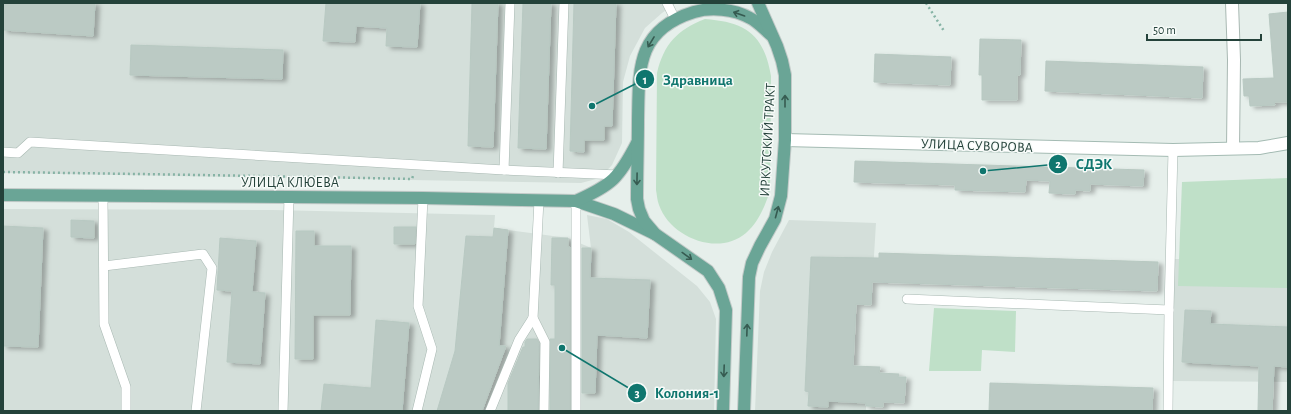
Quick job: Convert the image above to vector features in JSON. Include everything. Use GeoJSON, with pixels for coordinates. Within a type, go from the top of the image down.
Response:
{"type":"FeatureCollection","features":[{"type":"Feature","properties":{"kind":"main road","name":"ИРКУТСКИЙ ТРАКТ"},"geometry":{"type":"LineString","coordinates":[[693,3],[654,37],[642,60],[639,82],[637,199],[644,221],[655,234],[708,271],[720,288],[726,310],[723,411]]}},
{"type":"Feature","properties":{"kind":"main road","name":"ИРКУТСКИЙ ТРАКТ"},"geometry":{"type":"LineString","coordinates":[[744,411],[749,277],[752,263],[775,219],[781,196],[785,140],[785,75],[782,61],[758,3]]}},
{"type":"Feature","properties":{"kind":"main road","name":"ИРКУТСКИЙ ТРАКТ"},"geometry":{"type":"LineString","coordinates":[[677,18],[705,9],[728,10],[750,18],[771,35]]}},
{"type":"Feature","properties":{"kind":"main road","name":"УЛИЦА КЛЮЕВА"},"geometry":{"type":"LineString","coordinates":[[576,201],[609,184],[624,167],[638,140]]}},
{"type":"Feature","properties":{"kind":"main road","name":"УЛИЦА КЛЮЕВА"},"geometry":{"type":"LineString","coordinates":[[3,195],[423,198],[576,201],[614,214],[655,234]]}},
{"type":"Feature","properties":{"kind":"street"},"geometry":{"type":"LineString","coordinates":[[1232,3],[1234,60],[1233,148]]}},
{"type":"Feature","properties":{"kind":"street","name":"УЛИЦА СУВОРОВА"},"geometry":{"type":"LineString","coordinates":[[785,140],[1173,150],[1259,148],[1288,143]]}},
{"type":"Feature","properties":{"kind":"lane"},"geometry":{"type":"LineString","coordinates":[[504,170],[510,3]]}},
{"type":"Feature","properties":{"kind":"lane"},"geometry":{"type":"LineString","coordinates":[[558,173],[564,3]]}},
{"type":"Feature","properties":{"kind":"lane"},"geometry":{"type":"LineString","coordinates":[[667,3],[677,18]]}},
{"type":"Feature","properties":{"kind":"lane"},"geometry":{"type":"LineString","coordinates":[[3,152],[18,153],[30,142],[504,170],[618,175]]}},
{"type":"Feature","properties":{"kind":"lane"},"geometry":{"type":"LineString","coordinates":[[1168,411],[1173,150]]}},
{"type":"Feature","properties":{"kind":"lane"},"geometry":{"type":"LineString","coordinates":[[103,196],[104,324],[126,387],[126,411]]}},
{"type":"Feature","properties":{"kind":"lane"},"geometry":{"type":"LineString","coordinates":[[284,411],[289,197]]}},
{"type":"Feature","properties":{"kind":"lane"},"geometry":{"type":"LineString","coordinates":[[417,411],[432,349],[418,306],[423,198]]}},
{"type":"Feature","properties":{"kind":"lane"},"geometry":{"type":"LineString","coordinates":[[539,200],[533,318],[545,342],[544,411]]}},
{"type":"Feature","properties":{"kind":"lane"},"geometry":{"type":"LineString","coordinates":[[576,201],[576,411]]}},
{"type":"Feature","properties":{"kind":"lane"},"geometry":{"type":"LineString","coordinates":[[104,266],[203,254],[212,268],[196,411]]}},
{"type":"Feature","properties":{"kind":"lane"},"geometry":{"type":"LineString","coordinates":[[907,299],[1169,310]]}},
{"type":"Feature","properties":{"kind":"lane"},"geometry":{"type":"LineString","coordinates":[[490,411],[519,340],[533,318]]}},
{"type":"Feature","properties":{"kind":"path"},"geometry":{"type":"LineString","coordinates":[[926,3],[944,31]]}},
{"type":"Feature","properties":{"kind":"path"},"geometry":{"type":"LineString","coordinates":[[3,172],[250,175],[412,179],[414,164]]}},
{"type":"Feature","properties":{"kind":"shaded area"},"geometry":{"type":"Polygon","coordinates":[[[3,3],[676,3],[645,28],[630,56],[623,82],[622,143],[612,165],[600,178],[581,183],[3,173],[3,3]]]}},
{"type":"Feature","properties":{"kind":"shaded area"},"geometry":{"type":"Polygon","coordinates":[[[3,209],[273,210],[495,215],[494,228],[568,238],[591,248],[587,215],[607,219],[629,232],[697,286],[710,302],[716,319],[714,411],[3,411],[3,209]]]}},
{"type":"Feature","properties":{"kind":"shaded area"},"geometry":{"type":"Polygon","coordinates":[[[789,220],[876,223],[873,272],[825,332],[866,403],[866,411],[755,411],[760,291],[764,272],[772,252],[789,220]]]}},
{"type":"Feature","properties":{"kind":"shaded area"},"geometry":{"type":"Polygon","coordinates":[[[1173,259],[1288,260],[1288,382],[1171,381],[1173,259]]]}},
{"type":"Feature","properties":{"kind":"green space"},"geometry":{"type":"Polygon","coordinates":[[[705,19],[731,23],[742,27],[750,33],[758,40],[763,50],[768,62],[771,76],[770,191],[761,214],[750,229],[735,240],[722,243],[709,243],[696,240],[673,226],[659,205],[656,190],[657,73],[664,54],[673,39],[679,33],[695,23],[705,19]]]}},
{"type":"Feature","properties":{"kind":"green space"},"geometry":{"type":"Polygon","coordinates":[[[1288,178],[1288,288],[1178,286],[1182,182],[1288,178]]]}},
{"type":"Feature","properties":{"kind":"green space"},"geometry":{"type":"Polygon","coordinates":[[[934,308],[1016,311],[1015,352],[982,350],[981,371],[929,371],[934,308]]]}},
{"type":"Feature","properties":{"kind":"building"},"geometry":{"type":"Polygon","coordinates":[[[3,3],[95,3],[93,36],[3,30],[3,3]]]}},
{"type":"Feature","properties":{"kind":"building"},"geometry":{"type":"Polygon","coordinates":[[[326,3],[420,3],[417,47],[386,46],[387,28],[356,26],[355,42],[323,41],[326,3]]]}},
{"type":"Feature","properties":{"kind":"building"},"geometry":{"type":"Polygon","coordinates":[[[472,3],[498,3],[493,147],[468,146],[472,3]]]}},
{"type":"Feature","properties":{"kind":"building"},"geometry":{"type":"Polygon","coordinates":[[[523,3],[551,3],[546,149],[518,148],[523,3]]]}},
{"type":"Feature","properties":{"kind":"building"},"geometry":{"type":"Polygon","coordinates":[[[574,3],[616,3],[612,126],[604,126],[604,140],[584,140],[584,152],[570,151],[574,3]]]}},
{"type":"Feature","properties":{"kind":"building"},"geometry":{"type":"Polygon","coordinates":[[[1288,12],[1288,102],[1274,102],[1275,105],[1250,106],[1249,96],[1244,96],[1243,79],[1274,78],[1269,14],[1288,12]]]}},
{"type":"Feature","properties":{"kind":"building"},"geometry":{"type":"Polygon","coordinates":[[[980,39],[1021,40],[1020,75],[1017,75],[1017,100],[982,100],[982,75],[979,75],[980,39]]]}},
{"type":"Feature","properties":{"kind":"building"},"geometry":{"type":"Polygon","coordinates":[[[131,45],[283,50],[282,79],[130,75],[131,45]]]}},
{"type":"Feature","properties":{"kind":"building"},"geometry":{"type":"Polygon","coordinates":[[[875,54],[951,57],[950,85],[874,82],[875,54]]]}},
{"type":"Feature","properties":{"kind":"building"},"geometry":{"type":"Polygon","coordinates":[[[1046,61],[1203,67],[1202,98],[1045,91],[1046,61]]]}},
{"type":"Feature","properties":{"kind":"building"},"geometry":{"type":"Polygon","coordinates":[[[855,161],[1144,170],[1143,186],[1090,184],[1090,191],[1075,190],[1075,194],[1049,193],[1050,181],[1026,180],[1025,192],[955,190],[955,185],[854,182],[855,161]]]}},
{"type":"Feature","properties":{"kind":"building"},"geometry":{"type":"Polygon","coordinates":[[[71,220],[94,221],[94,238],[71,237],[71,220]]]}},
{"type":"Feature","properties":{"kind":"building"},"geometry":{"type":"Polygon","coordinates":[[[3,226],[43,228],[38,347],[3,346],[3,226]]]}},
{"type":"Feature","properties":{"kind":"building"},"geometry":{"type":"Polygon","coordinates":[[[394,227],[416,227],[415,244],[394,244],[394,227]]]}},
{"type":"Feature","properties":{"kind":"building"},"geometry":{"type":"Polygon","coordinates":[[[494,228],[508,230],[499,346],[506,346],[482,411],[437,411],[455,351],[466,236],[493,237],[494,228]]]}},
{"type":"Feature","properties":{"kind":"building"},"geometry":{"type":"Polygon","coordinates":[[[296,231],[314,231],[314,246],[351,246],[350,315],[313,315],[313,359],[295,359],[296,231]]]}},
{"type":"Feature","properties":{"kind":"building"},"geometry":{"type":"Polygon","coordinates":[[[220,238],[256,241],[252,292],[265,293],[260,364],[227,362],[232,291],[217,290],[220,238]]]}},
{"type":"Feature","properties":{"kind":"building"},"geometry":{"type":"Polygon","coordinates":[[[552,238],[568,238],[568,247],[570,247],[570,411],[550,411],[550,339],[555,339],[555,285],[551,285],[552,238]]]}},
{"type":"Feature","properties":{"kind":"building"},"geometry":{"type":"Polygon","coordinates":[[[582,248],[591,248],[590,278],[650,280],[647,338],[597,335],[595,393],[582,393],[582,248]]]}},
{"type":"Feature","properties":{"kind":"building"},"geometry":{"type":"Polygon","coordinates":[[[879,253],[1158,262],[1157,291],[872,282],[871,305],[856,304],[853,366],[880,367],[879,373],[899,374],[898,377],[906,377],[904,403],[883,402],[883,407],[866,406],[866,403],[828,401],[828,407],[808,406],[809,392],[805,391],[811,257],[879,258],[879,253]]]}},
{"type":"Feature","properties":{"kind":"building"},"geometry":{"type":"Polygon","coordinates":[[[1185,310],[1211,311],[1210,324],[1288,327],[1288,367],[1274,366],[1272,411],[1258,411],[1259,366],[1182,362],[1185,310]]]}},
{"type":"Feature","properties":{"kind":"building"},"geometry":{"type":"Polygon","coordinates":[[[376,320],[409,323],[402,411],[321,411],[324,384],[371,388],[376,320]]]}},
{"type":"Feature","properties":{"kind":"building"},"geometry":{"type":"Polygon","coordinates":[[[527,339],[537,339],[539,343],[538,411],[508,411],[508,383],[523,347],[525,347],[525,342],[527,339]]]}},
{"type":"Feature","properties":{"kind":"building"},"geometry":{"type":"Polygon","coordinates":[[[990,383],[1153,388],[1152,411],[989,411],[990,383]]]}},
{"type":"Feature","properties":{"kind":"place","name":"Здравница"},"geometry":{"type":"Point","coordinates":[592,106]}},
{"type":"Feature","properties":{"kind":"place","name":"СДЭК"},"geometry":{"type":"Point","coordinates":[983,171]}},
{"type":"Feature","properties":{"kind":"place","name":"Колония-1"},"geometry":{"type":"Point","coordinates":[562,348]}}]}
